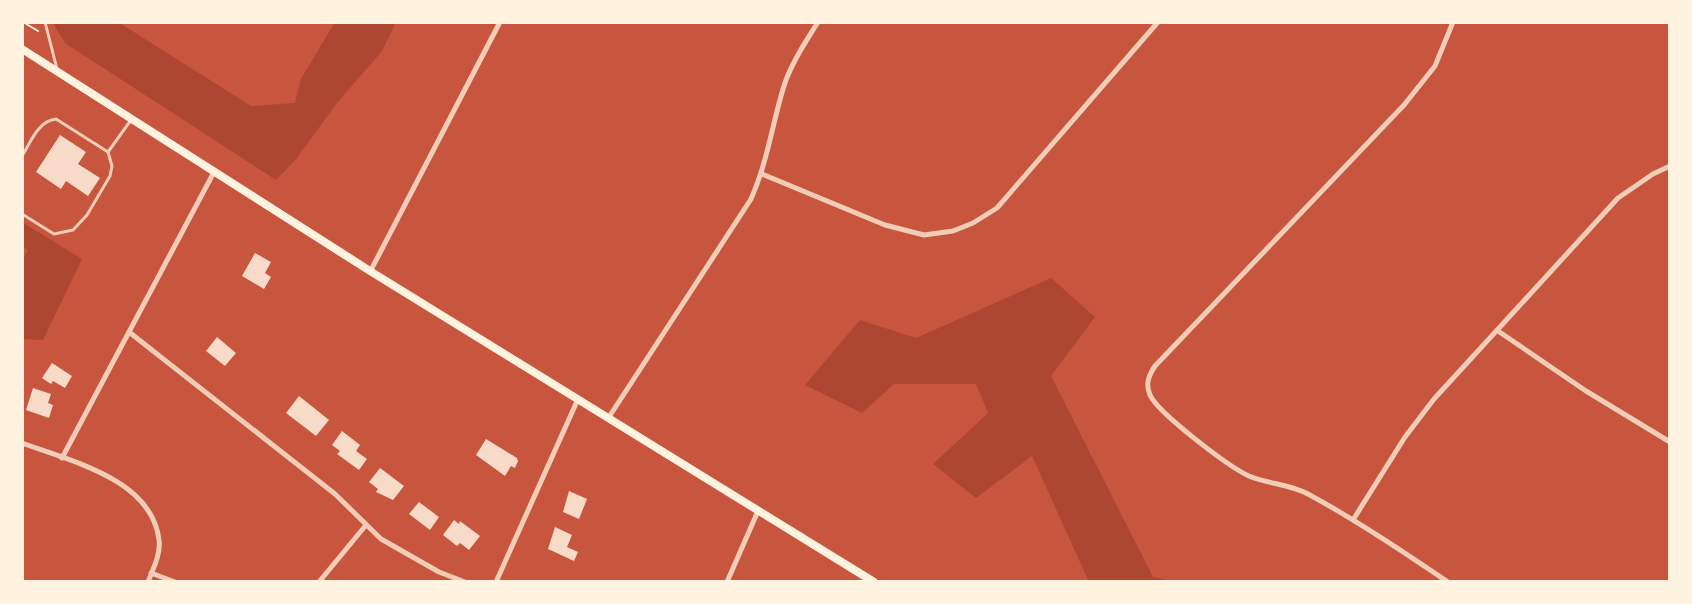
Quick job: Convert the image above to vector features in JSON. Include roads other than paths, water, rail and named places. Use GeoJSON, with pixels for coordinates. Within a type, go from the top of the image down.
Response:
{"type":"FeatureCollection","features":[{"type":"Feature","properties":{"kind":"main road"},"geometry":{"type":"LineString","coordinates":[[22,49],[370,271],[873,582]]}},
{"type":"Feature","properties":{"kind":"street"},"geometry":{"type":"LineString","coordinates":[[370,271],[500,22]]}},
{"type":"Feature","properties":{"kind":"street"},"geometry":{"type":"LineString","coordinates":[[609,417],[751,199],[762,174],[784,86],[818,22]]}},
{"type":"Feature","properties":{"kind":"street"},"geometry":{"type":"LineString","coordinates":[[762,174],[885,225],[924,235],[953,231],[997,208],[1158,22]]}},
{"type":"Feature","properties":{"kind":"street"},"geometry":{"type":"LineString","coordinates":[[1448,582],[1304,492],[1251,477],[1230,466],[1151,398],[1148,377],[1404,105],[1435,66],[1453,22]]}},
{"type":"Feature","properties":{"kind":"street"},"geometry":{"type":"LineString","coordinates":[[1353,520],[1405,437],[1434,399],[1618,198],[1670,166]]}},
{"type":"Feature","properties":{"kind":"street"},"geometry":{"type":"LineString","coordinates":[[62,458],[214,172]]}},
{"type":"Feature","properties":{"kind":"street"},"geometry":{"type":"LineString","coordinates":[[1498,331],[1586,391],[1670,442]]}},
{"type":"Feature","properties":{"kind":"street"},"geometry":{"type":"LineString","coordinates":[[129,332],[335,494],[381,539],[439,572],[465,582]]}},
{"type":"Feature","properties":{"kind":"street"},"geometry":{"type":"LineString","coordinates":[[496,582],[579,398]]}},
{"type":"Feature","properties":{"kind":"street"},"geometry":{"type":"LineString","coordinates":[[22,443],[122,482],[144,503],[160,541],[148,582]]}},
{"type":"Feature","properties":{"kind":"street"},"geometry":{"type":"LineString","coordinates":[[727,582],[758,510]]}},
{"type":"Feature","properties":{"kind":"street"},"geometry":{"type":"LineString","coordinates":[[319,582],[366,525]]}},
{"type":"Feature","properties":{"kind":"street"},"geometry":{"type":"LineString","coordinates":[[151,573],[175,582]]}},
{"type":"Feature","properties":{"kind":"lane"},"geometry":{"type":"LineString","coordinates":[[45,22],[58,72]]}},
{"type":"Feature","properties":{"kind":"lane"},"geometry":{"type":"LineString","coordinates":[[22,156],[42,125],[51,119],[61,121],[108,152],[112,166],[110,176],[87,215],[73,230],[54,234],[22,214]]}},
{"type":"Feature","properties":{"kind":"lane"},"geometry":{"type":"LineString","coordinates":[[108,152],[131,120]]}}]}
